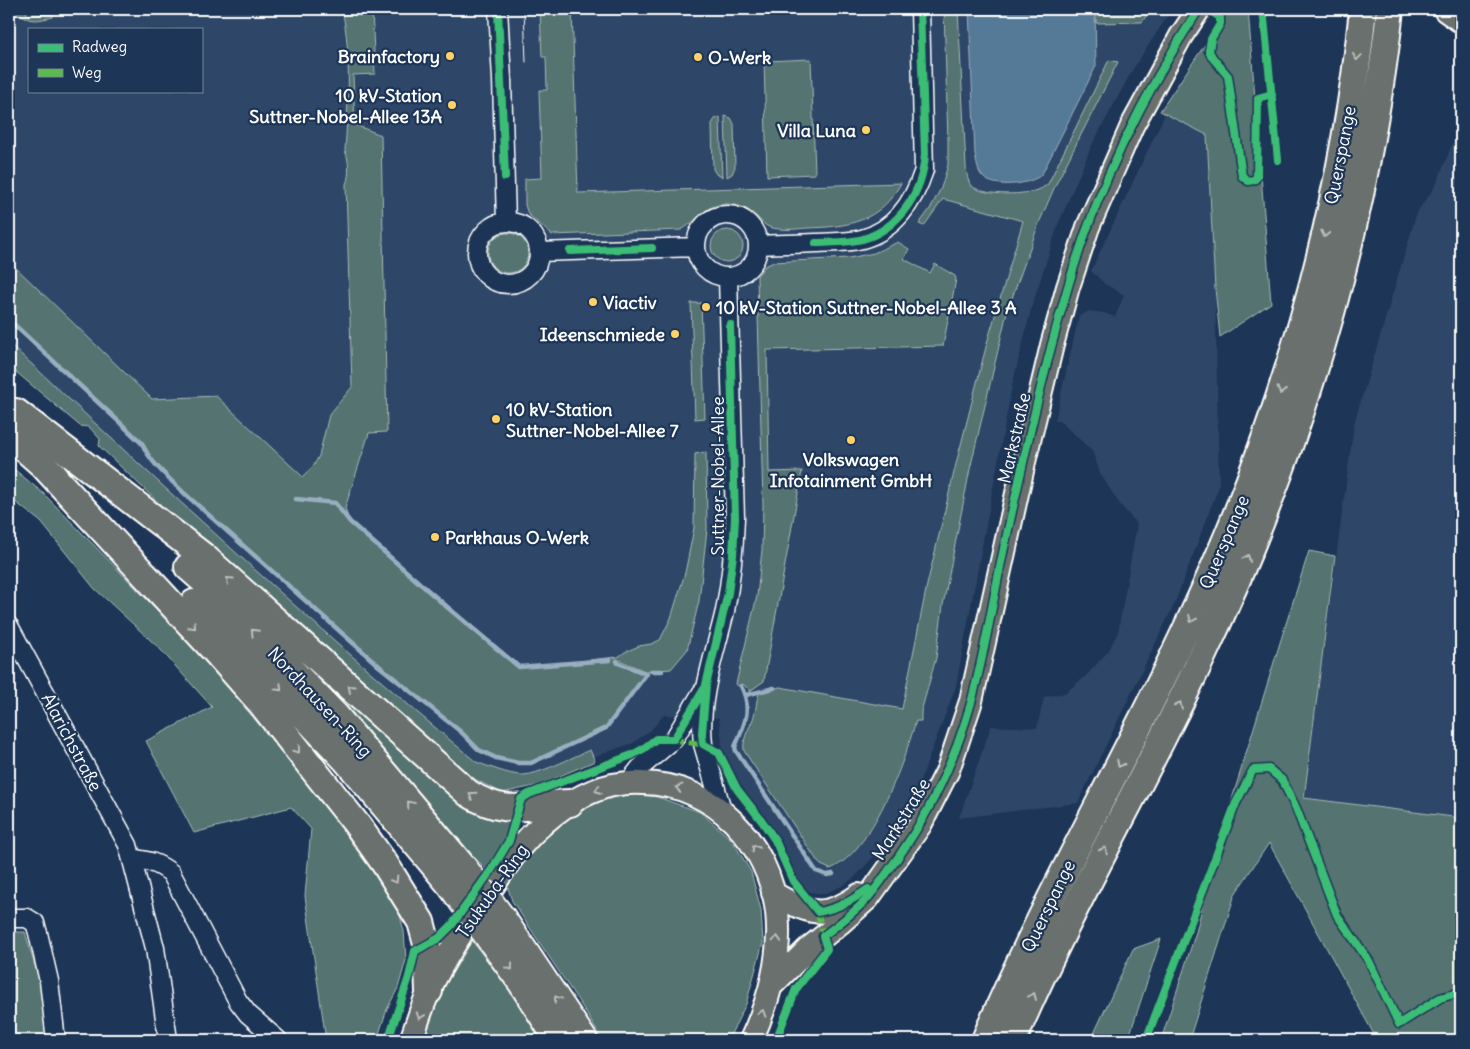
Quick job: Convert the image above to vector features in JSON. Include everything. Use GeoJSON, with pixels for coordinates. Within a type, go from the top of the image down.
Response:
{"type":"FeatureCollection","features":[{"type":"Feature","properties":{"kind":"highway","name":"Querspange"},"geometry":{"type":"LineString","coordinates":[[985,1040],[1034,932],[1155,696],[1191,620],[1229,535],[1262,449],[1280,395],[1320,254],[1346,130],[1363,9]]}},
{"type":"Feature","properties":{"kind":"highway","name":"Querspange"},"geometry":{"type":"LineString","coordinates":[[1013,1040],[1056,947],[1202,658],[1252,545],[1279,476],[1315,369],[1344,263],[1373,125],[1390,9]]}},
{"type":"Feature","properties":{"kind":"highway"},"geometry":{"type":"LineString","coordinates":[[1447,9],[1461,19]]}},
{"type":"Feature","properties":{"kind":"highway"},"geometry":{"type":"LineString","coordinates":[[11,417],[203,556],[468,793],[484,802],[509,808],[570,803]]}},
{"type":"Feature","properties":{"kind":"highway","name":"Nordhausen-Ring"},"geometry":{"type":"LineString","coordinates":[[11,417],[40,462],[182,591],[257,666],[458,878]]}},
{"type":"Feature","properties":{"kind":"highway","name":"Nordhausen-Ring"},"geometry":{"type":"LineString","coordinates":[[11,417],[220,596],[336,716],[496,929],[584,1040]]}},
{"type":"Feature","properties":{"kind":"highway"},"geometry":{"type":"LineString","coordinates":[[40,462],[214,650],[261,704],[358,826],[385,864],[421,922],[427,944],[429,991]]}},
{"type":"Feature","properties":{"kind":"highway","name":"Nordhausen-Ring"},"geometry":{"type":"LineString","coordinates":[[496,929],[521,982],[558,1040]]}},
{"type":"Feature","properties":{"kind":"main road","name":"Markstraße"},"geometry":{"type":"LineString","coordinates":[[771,986],[808,949],[840,924],[868,898],[909,841],[935,798],[960,737],[971,701],[988,633],[1006,540],[1052,345],[1068,287],[1088,227],[1132,126],[1181,36],[1199,9]]}},
{"type":"Feature","properties":{"kind":"main road","name":"Tsukuba-Ring"},"geometry":{"type":"LineString","coordinates":[[411,1040],[429,991],[462,932],[523,844],[570,803],[593,791],[629,782],[655,783],[682,788],[722,810],[736,824],[757,851],[767,871],[777,912],[776,960],[771,986],[760,1022],[751,1040]]}},
{"type":"Feature","properties":{"kind":"main road","name":"Markstraße"},"geometry":{"type":"LineString","coordinates":[[773,893],[795,906],[818,912],[848,903],[880,880]]}},
{"type":"Feature","properties":{"kind":"street"},"geometry":{"type":"LineString","coordinates":[[498,9],[506,222]]}},
{"type":"Feature","properties":{"kind":"street"},"geometry":{"type":"LineString","coordinates":[[758,245],[846,242],[863,239],[894,222],[909,205],[919,186],[924,170],[920,9]]}},
{"type":"Feature","properties":{"kind":"street"},"geometry":{"type":"LineString","coordinates":[[725,215],[735,216],[744,220],[752,227],[758,245],[757,253],[750,268],[736,276],[728,277],[718,276],[702,265],[696,247],[698,236],[708,222],[716,217],[725,215]]}},
{"type":"Feature","properties":{"kind":"street"},"geometry":{"type":"LineString","coordinates":[[506,222],[516,223],[530,231],[535,237],[539,252],[535,268],[524,280],[517,283],[501,283],[487,275],[478,262],[478,246],[486,232],[492,227],[506,222]]}},
{"type":"Feature","properties":{"kind":"street"},"geometry":{"type":"LineString","coordinates":[[539,252],[696,247]]}},
{"type":"Feature","properties":{"kind":"street","name":"Suttner-Nobel-Allee"},"geometry":{"type":"LineString","coordinates":[[722,810],[703,744],[702,733],[706,684],[728,592],[733,555],[735,518],[728,277]]}},
{"type":"Feature","properties":{"kind":"street","name":"Alarichstraße"},"geometry":{"type":"LineString","coordinates":[[9,626],[128,846],[155,948],[168,1040]]}},
{"type":"Feature","properties":{"kind":"street","name":"Suttner-Nobel-Allee"},"geometry":{"type":"LineString","coordinates":[[629,782],[640,768],[674,739],[706,684]]}},
{"type":"Feature","properties":{"kind":"street"},"geometry":{"type":"LineString","coordinates":[[132,859],[147,860],[162,866],[171,873],[238,1001],[248,1014],[278,1040]]}},
{"type":"Feature","properties":{"kind":"street"},"geometry":{"type":"LineString","coordinates":[[9,918],[27,918],[35,923],[49,981],[56,1040]]}},
{"type":"Feature","properties":{"kind":"shaded area"},"geometry":{"type":"Polygon","coordinates":[[[9,9],[1172,9],[1133,69],[1092,145],[1058,225],[1032,306],[1012,386],[956,686],[924,771],[904,814],[878,852],[854,878],[840,887],[823,894],[810,892],[800,885],[782,842],[729,771],[723,751],[719,718],[664,715],[651,730],[633,743],[579,762],[526,777],[490,769],[473,761],[386,688],[229,550],[9,343],[9,9]]]}},
{"type":"Feature","properties":{"kind":"shaded area"},"geometry":{"type":"Polygon","coordinates":[[[969,9],[1095,9],[1096,66],[1042,174],[1030,181],[1012,184],[995,183],[988,181],[978,170],[975,155],[969,9]]]}},
{"type":"Feature","properties":{"kind":"shaded area"},"geometry":{"type":"Polygon","coordinates":[[[1165,114],[1207,134],[1215,288],[1219,486],[1174,605],[1078,803],[959,818],[991,726],[1037,728],[1044,697],[1065,693],[1086,676],[1109,650],[1118,632],[1137,524],[1119,503],[1101,475],[1092,451],[1060,421],[1055,420],[1079,316],[1089,311],[1115,317],[1124,295],[1105,284],[1091,271],[1165,114]]]}},
{"type":"Feature","properties":{"kind":"shaded area"},"geometry":{"type":"Polygon","coordinates":[[[1461,122],[1461,818],[1304,798],[1354,424],[1417,212],[1436,185],[1461,122]]]}},
{"type":"Feature","properties":{"kind":"green space"},"geometry":{"type":"Polygon","coordinates":[[[14,9],[26,9],[27,15],[53,14],[53,17],[32,20],[24,17],[14,9]]]}},
{"type":"Feature","properties":{"kind":"green space"},"geometry":{"type":"Polygon","coordinates":[[[342,9],[372,9],[375,74],[353,75],[355,125],[381,135],[387,432],[369,433],[345,508],[349,521],[521,667],[618,657],[639,646],[660,640],[671,618],[685,573],[694,528],[695,454],[706,452],[707,529],[699,601],[687,650],[671,669],[645,671],[619,660],[615,661],[644,675],[608,725],[531,762],[517,762],[493,757],[479,749],[155,465],[149,453],[9,317],[9,261],[152,399],[216,396],[303,477],[319,456],[329,415],[352,387],[346,184],[348,167],[345,151],[348,62],[342,9]]]}},
{"type":"Feature","properties":{"kind":"green space"},"geometry":{"type":"Polygon","coordinates":[[[540,9],[572,9],[578,193],[901,183],[893,196],[873,214],[862,220],[836,226],[778,229],[769,227],[747,209],[726,204],[712,207],[681,230],[552,235],[528,214],[525,205],[525,179],[542,178],[539,90],[547,90],[546,57],[542,57],[540,9]]]}},
{"type":"Feature","properties":{"kind":"green space"},"geometry":{"type":"Polygon","coordinates":[[[944,9],[958,9],[967,175],[972,186],[984,192],[1002,194],[1028,192],[1038,190],[1048,184],[1109,60],[1118,62],[1055,186],[1039,223],[1007,312],[970,469],[943,605],[936,658],[921,712],[921,721],[916,721],[895,781],[873,826],[845,860],[830,869],[818,862],[744,751],[744,740],[754,717],[760,692],[780,687],[902,709],[927,585],[956,464],[987,343],[1023,221],[943,199],[924,226],[919,224],[930,209],[941,188],[948,165],[944,9]]]}},
{"type":"Feature","properties":{"kind":"green space"},"geometry":{"type":"Polygon","coordinates":[[[1096,9],[1151,9],[1142,22],[1096,23],[1096,9]]]}},
{"type":"Feature","properties":{"kind":"green space"},"geometry":{"type":"Polygon","coordinates":[[[1229,9],[1248,9],[1271,303],[1220,337],[1215,288],[1207,135],[1160,111],[1229,9]]]}},
{"type":"Feature","properties":{"kind":"green space"},"geometry":{"type":"Polygon","coordinates":[[[764,58],[767,61],[811,59],[815,174],[767,176],[764,58]]]}},
{"type":"Feature","properties":{"kind":"green space"},"geometry":{"type":"Polygon","coordinates":[[[725,116],[731,118],[734,124],[735,167],[732,174],[727,177],[725,116]]]}},
{"type":"Feature","properties":{"kind":"green space"},"geometry":{"type":"Polygon","coordinates":[[[720,117],[722,177],[716,174],[713,169],[712,124],[715,119],[720,117]]]}},
{"type":"Feature","properties":{"kind":"green space"},"geometry":{"type":"Polygon","coordinates":[[[727,230],[733,231],[738,235],[742,240],[742,252],[738,257],[733,261],[727,262],[721,261],[716,257],[712,252],[711,246],[712,240],[716,235],[721,231],[727,230]]]}},
{"type":"Feature","properties":{"kind":"green space"},"geometry":{"type":"Polygon","coordinates":[[[508,233],[522,239],[528,253],[522,267],[508,273],[494,267],[488,253],[494,239],[508,233]]]}},
{"type":"Feature","properties":{"kind":"green space"},"geometry":{"type":"Polygon","coordinates":[[[898,242],[909,249],[904,259],[930,273],[935,264],[955,276],[943,346],[767,350],[769,472],[802,471],[764,681],[750,691],[743,684],[738,686],[736,684],[757,596],[762,550],[763,505],[757,276],[765,266],[774,262],[849,258],[874,253],[898,242]]]}},
{"type":"Feature","properties":{"kind":"green space"},"geometry":{"type":"Polygon","coordinates":[[[691,303],[701,303],[705,418],[695,419],[691,303]]]}},
{"type":"Feature","properties":{"kind":"green space"},"geometry":{"type":"Polygon","coordinates":[[[9,343],[298,608],[476,762],[505,772],[521,775],[546,769],[590,750],[595,761],[539,785],[502,793],[461,772],[182,525],[99,446],[100,439],[89,427],[80,426],[9,366],[9,343]]]}},
{"type":"Feature","properties":{"kind":"green space"},"geometry":{"type":"Polygon","coordinates":[[[9,465],[44,494],[198,652],[267,734],[336,821],[391,897],[399,912],[404,931],[406,960],[398,988],[387,1009],[377,1040],[326,1040],[305,896],[311,829],[291,807],[194,833],[146,741],[212,707],[160,649],[94,588],[41,522],[9,497],[9,465]]]}},
{"type":"Feature","properties":{"kind":"green space"},"geometry":{"type":"Polygon","coordinates":[[[1309,551],[1335,556],[1304,798],[1461,818],[1461,1040],[1377,1040],[1269,843],[1235,894],[1189,1040],[1161,1040],[1196,932],[1217,848],[1309,551]]]}},
{"type":"Feature","properties":{"kind":"green space"},"geometry":{"type":"Polygon","coordinates":[[[307,658],[513,815],[504,840],[486,869],[471,854],[388,756],[301,663],[307,658]]]}},
{"type":"Feature","properties":{"kind":"green space"},"geometry":{"type":"Polygon","coordinates":[[[633,793],[657,797],[700,812],[732,840],[751,872],[761,910],[763,943],[746,1004],[728,1040],[602,1040],[512,901],[507,885],[524,858],[571,816],[604,800],[633,793]]]}},
{"type":"Feature","properties":{"kind":"green space"},"geometry":{"type":"Polygon","coordinates":[[[9,932],[25,932],[43,994],[47,1040],[9,1040],[9,932]]]}},
{"type":"Feature","properties":{"kind":"green space"},"geometry":{"type":"Polygon","coordinates":[[[1161,939],[1128,1040],[1091,1040],[1133,949],[1161,939]]]}},
{"type":"Feature","properties":{"kind":"green space"},"geometry":{"type":"Polygon","coordinates":[[[472,941],[514,996],[542,1040],[423,1040],[441,992],[472,941]]]}},
{"type":"Feature","properties":{"kind":"waterway"},"geometry":{"type":"LineString","coordinates":[[9,320],[142,443],[155,464],[184,493],[379,666],[461,732],[479,750],[496,758],[518,763],[531,763],[606,728],[645,676]]}},
{"type":"Feature","properties":{"kind":"waterway"},"geometry":{"type":"LineString","coordinates":[[296,499],[335,503],[350,522],[519,667],[610,660]]}},
{"type":"Feature","properties":{"kind":"waterway"},"geometry":{"type":"LineString","coordinates":[[617,661],[647,674]]}},
{"type":"Feature","properties":{"kind":"waterway"},"geometry":{"type":"LineString","coordinates":[[651,671],[662,671]]}},
{"type":"Feature","properties":{"kind":"waterway"},"geometry":{"type":"LineString","coordinates":[[741,686],[745,695],[747,710],[735,747],[736,751],[816,871],[827,875],[833,874]]}},
{"type":"Feature","properties":{"kind":"waterway"},"geometry":{"type":"LineString","coordinates":[[746,695],[774,688]]}},
{"type":"Feature","properties":{"kind":"tram line"},"geometry":{"type":"LineString","coordinates":[[524,9],[526,62]]}},
{"type":"Feature","properties":{"kind":"marked path"},"geometry":{"type":"LineString","coordinates":[[671,739],[705,745]]}},
{"type":"Feature","properties":{"kind":"marked path"},"geometry":{"type":"LineString","coordinates":[[817,910],[824,939]]}},
{"type":"Feature","properties":{"kind":"cycle path"},"geometry":{"type":"LineString","coordinates":[[498,9],[505,177]]}},
{"type":"Feature","properties":{"kind":"cycle path"},"geometry":{"type":"LineString","coordinates":[[816,243],[845,242],[863,239],[876,234],[898,217],[907,206],[920,181],[925,154],[920,9]]}},
{"type":"Feature","properties":{"kind":"cycle path"},"geometry":{"type":"LineString","coordinates":[[776,1040],[796,989],[827,949],[823,936],[861,905],[878,885],[921,822],[950,764],[965,724],[976,684],[1033,419],[1049,354],[1078,253],[1106,180],[1122,145],[1178,41],[1199,9]]}},
{"type":"Feature","properties":{"kind":"cycle path"},"geometry":{"type":"LineString","coordinates":[[1207,9],[1220,17],[1220,24],[1211,39],[1209,51],[1228,76],[1242,176],[1248,181],[1254,180],[1257,177],[1258,98],[1272,94]]}},
{"type":"Feature","properties":{"kind":"cycle path"},"geometry":{"type":"LineString","coordinates":[[1263,9],[1278,160]]}},
{"type":"Feature","properties":{"kind":"cycle path"},"geometry":{"type":"LineString","coordinates":[[570,251],[652,248]]}},
{"type":"Feature","properties":{"kind":"cycle path"},"geometry":{"type":"LineString","coordinates":[[730,325],[735,518],[733,555],[728,593],[706,685],[702,733],[703,744],[719,753],[737,789],[775,840],[793,881],[818,912],[844,903],[868,889]]}},
{"type":"Feature","properties":{"kind":"cycle path"},"geometry":{"type":"LineString","coordinates":[[388,1040],[409,977],[415,951],[439,938],[452,925],[492,869],[509,841],[521,799],[529,794],[632,755],[656,739],[674,739],[704,689]]}},
{"type":"Feature","properties":{"kind":"cycle path"},"geometry":{"type":"LineString","coordinates":[[1146,1040],[1236,803],[1253,770],[1269,769],[1282,780],[1296,808],[1337,915],[1369,961],[1399,1024],[1440,998],[1461,992]]}},
{"type":"Feature","properties":{"kind":"place","name":"Brainfactory"},"geometry":{"type":"Point","coordinates":[450,56]}},
{"type":"Feature","properties":{"kind":"place","name":"O-Werk"},"geometry":{"type":"Point","coordinates":[698,57]}},
{"type":"Feature","properties":{"kind":"place","name":"10 kV-Station Suttner-Nobel-Allee 13A"},"geometry":{"type":"Point","coordinates":[452,105]}},
{"type":"Feature","properties":{"kind":"place","name":"Villa Luna"},"geometry":{"type":"Point","coordinates":[866,130]}},
{"type":"Feature","properties":{"kind":"place","name":"Viactiv"},"geometry":{"type":"Point","coordinates":[593,302]}},
{"type":"Feature","properties":{"kind":"place","name":"10 kV-Station Suttner-Nobel-Allee 3 A"},"geometry":{"type":"Point","coordinates":[706,307]}},
{"type":"Feature","properties":{"kind":"place","name":"Ideenschmiede"},"geometry":{"type":"Point","coordinates":[675,334]}},
{"type":"Feature","properties":{"kind":"place","name":"10 kV-Station Suttner-Nobel-Allee 7"},"geometry":{"type":"Point","coordinates":[496,419]}},
{"type":"Feature","properties":{"kind":"place","name":"Volkswagen Infotainment GmbH"},"geometry":{"type":"Point","coordinates":[851,440]}},
{"type":"Feature","properties":{"kind":"place","name":"Parkhaus O-Werk"},"geometry":{"type":"Point","coordinates":[435,537]}}]}
